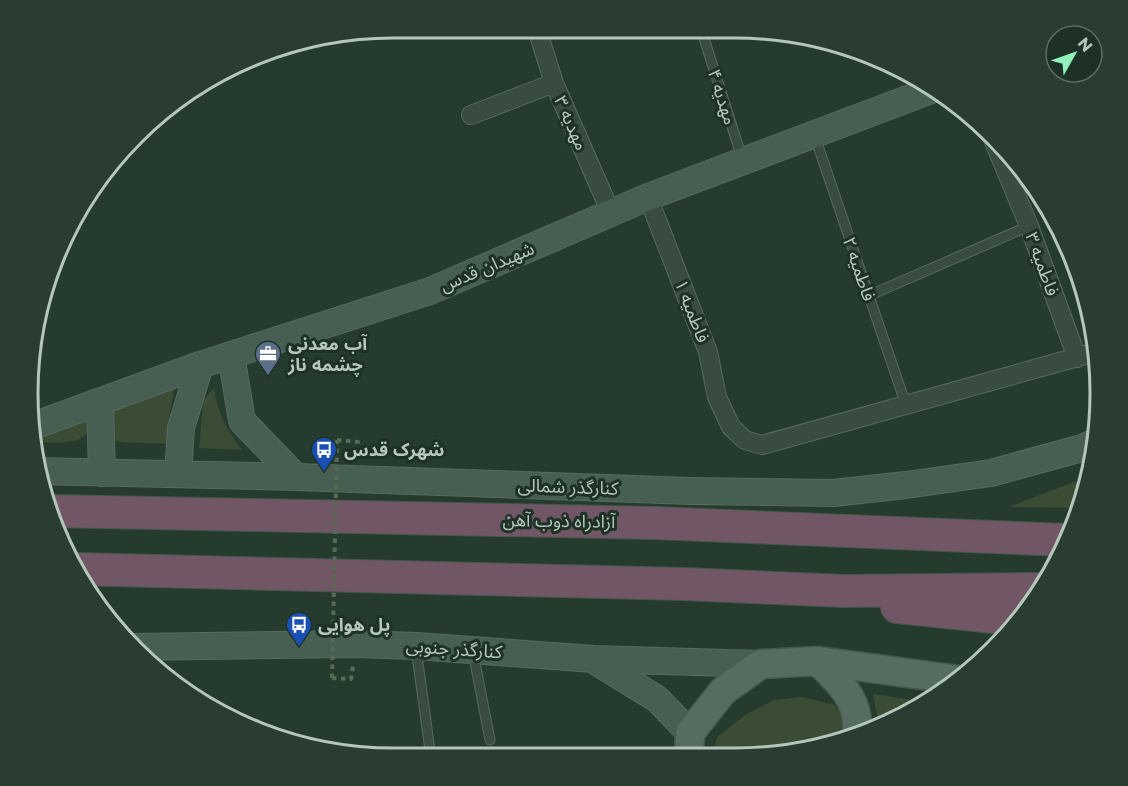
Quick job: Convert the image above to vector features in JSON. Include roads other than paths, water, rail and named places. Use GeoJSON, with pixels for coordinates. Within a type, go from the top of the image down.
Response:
{"type":"FeatureCollection","features":[{"type":"Feature","properties":{"kind":"highway","name":"آزادراه ذوب آهن"},"geometry":{"type":"LineString","coordinates":[[58,511],[655,523],[1058,540]]}},
{"type":"Feature","properties":{"kind":"highway"},"geometry":{"type":"LineString","coordinates":[[84,569],[684,584],[844,591],[1032,590]]}},
{"type":"Feature","properties":{"kind":"highway"},"geometry":{"type":"LineString","coordinates":[[684,584],[1009,618]]}},
{"type":"Feature","properties":{"kind":"main road","name":"شهیدان قدس"},"geometry":{"type":"LineString","coordinates":[[39,424],[231,354],[430,291],[648,197],[921,90]]}},
{"type":"Feature","properties":{"kind":"main road"},"geometry":{"type":"LineString","coordinates":[[231,354],[242,421],[296,477]]}},
{"type":"Feature","properties":{"kind":"main road"},"geometry":{"type":"LineString","coordinates":[[178,474],[181,428],[200,365]]}},
{"type":"Feature","properties":{"kind":"main road"},"geometry":{"type":"LineString","coordinates":[[100,403],[102,473]]}},
{"type":"Feature","properties":{"kind":"main road","name":"کنارگذر شمالی"},"geometry":{"type":"LineString","coordinates":[[46,471],[296,477],[667,490],[833,492],[991,473],[1086,446]]}},
{"type":"Feature","properties":{"kind":"main road","name":"کنارگذر جنوبی"},"geometry":{"type":"LineString","coordinates":[[145,647],[294,644],[416,646],[594,659],[761,664]]}},
{"type":"Feature","properties":{"kind":"main road"},"geometry":{"type":"LineString","coordinates":[[594,659],[657,699],[689,744],[723,691],[761,664],[818,661],[947,678]]}},
{"type":"Feature","properties":{"kind":"main road"},"geometry":{"type":"LineString","coordinates":[[818,661],[846,689],[853,704],[858,726]]}},
{"type":"Feature","properties":{"kind":"street","name":"مهدیه ۳"},"geometry":{"type":"LineString","coordinates":[[540,38],[554,83],[611,213]]}},
{"type":"Feature","properties":{"kind":"street"},"geometry":{"type":"LineString","coordinates":[[471,115],[554,83]]}},
{"type":"Feature","properties":{"kind":"street","name":"فاطمیه ۳"},"geometry":{"type":"LineString","coordinates":[[1002,159],[1084,355]]}},
{"type":"Feature","properties":{"kind":"street","name":"فاطمیه ۱"},"geometry":{"type":"LineString","coordinates":[[648,197],[708,352],[717,397],[731,427],[745,440],[762,445],[906,405]]}},
{"type":"Feature","properties":{"kind":"street"},"geometry":{"type":"LineString","coordinates":[[906,405],[1084,355]]}},
{"type":"Feature","properties":{"kind":"lane","name":"مهدیه ۴"},"geometry":{"type":"LineString","coordinates":[[704,38],[743,161]]}},
{"type":"Feature","properties":{"kind":"lane","name":"فاطمیه ۲"},"geometry":{"type":"LineString","coordinates":[[813,134],[906,405]]}},
{"type":"Feature","properties":{"kind":"lane"},"geometry":{"type":"LineString","coordinates":[[868,296],[1029,226]]}},
{"type":"Feature","properties":{"kind":"lane"},"geometry":{"type":"LineString","coordinates":[[416,646],[430,748]]}},
{"type":"Feature","properties":{"kind":"lane"},"geometry":{"type":"LineString","coordinates":[[472,650],[489,740]]}},
{"type":"Feature","properties":{"kind":"place","name":"آب معدنی چشمه ناز"},"geometry":{"type":"Point","coordinates":[268,377]}},
{"type":"Feature","properties":{"kind":"place","name":"شهرک قدس"},"geometry":{"type":"Point","coordinates":[324,473]}},
{"type":"Feature","properties":{"kind":"place","name":"پل هوایی"},"geometry":{"type":"Point","coordinates":[299,648]}}]}
